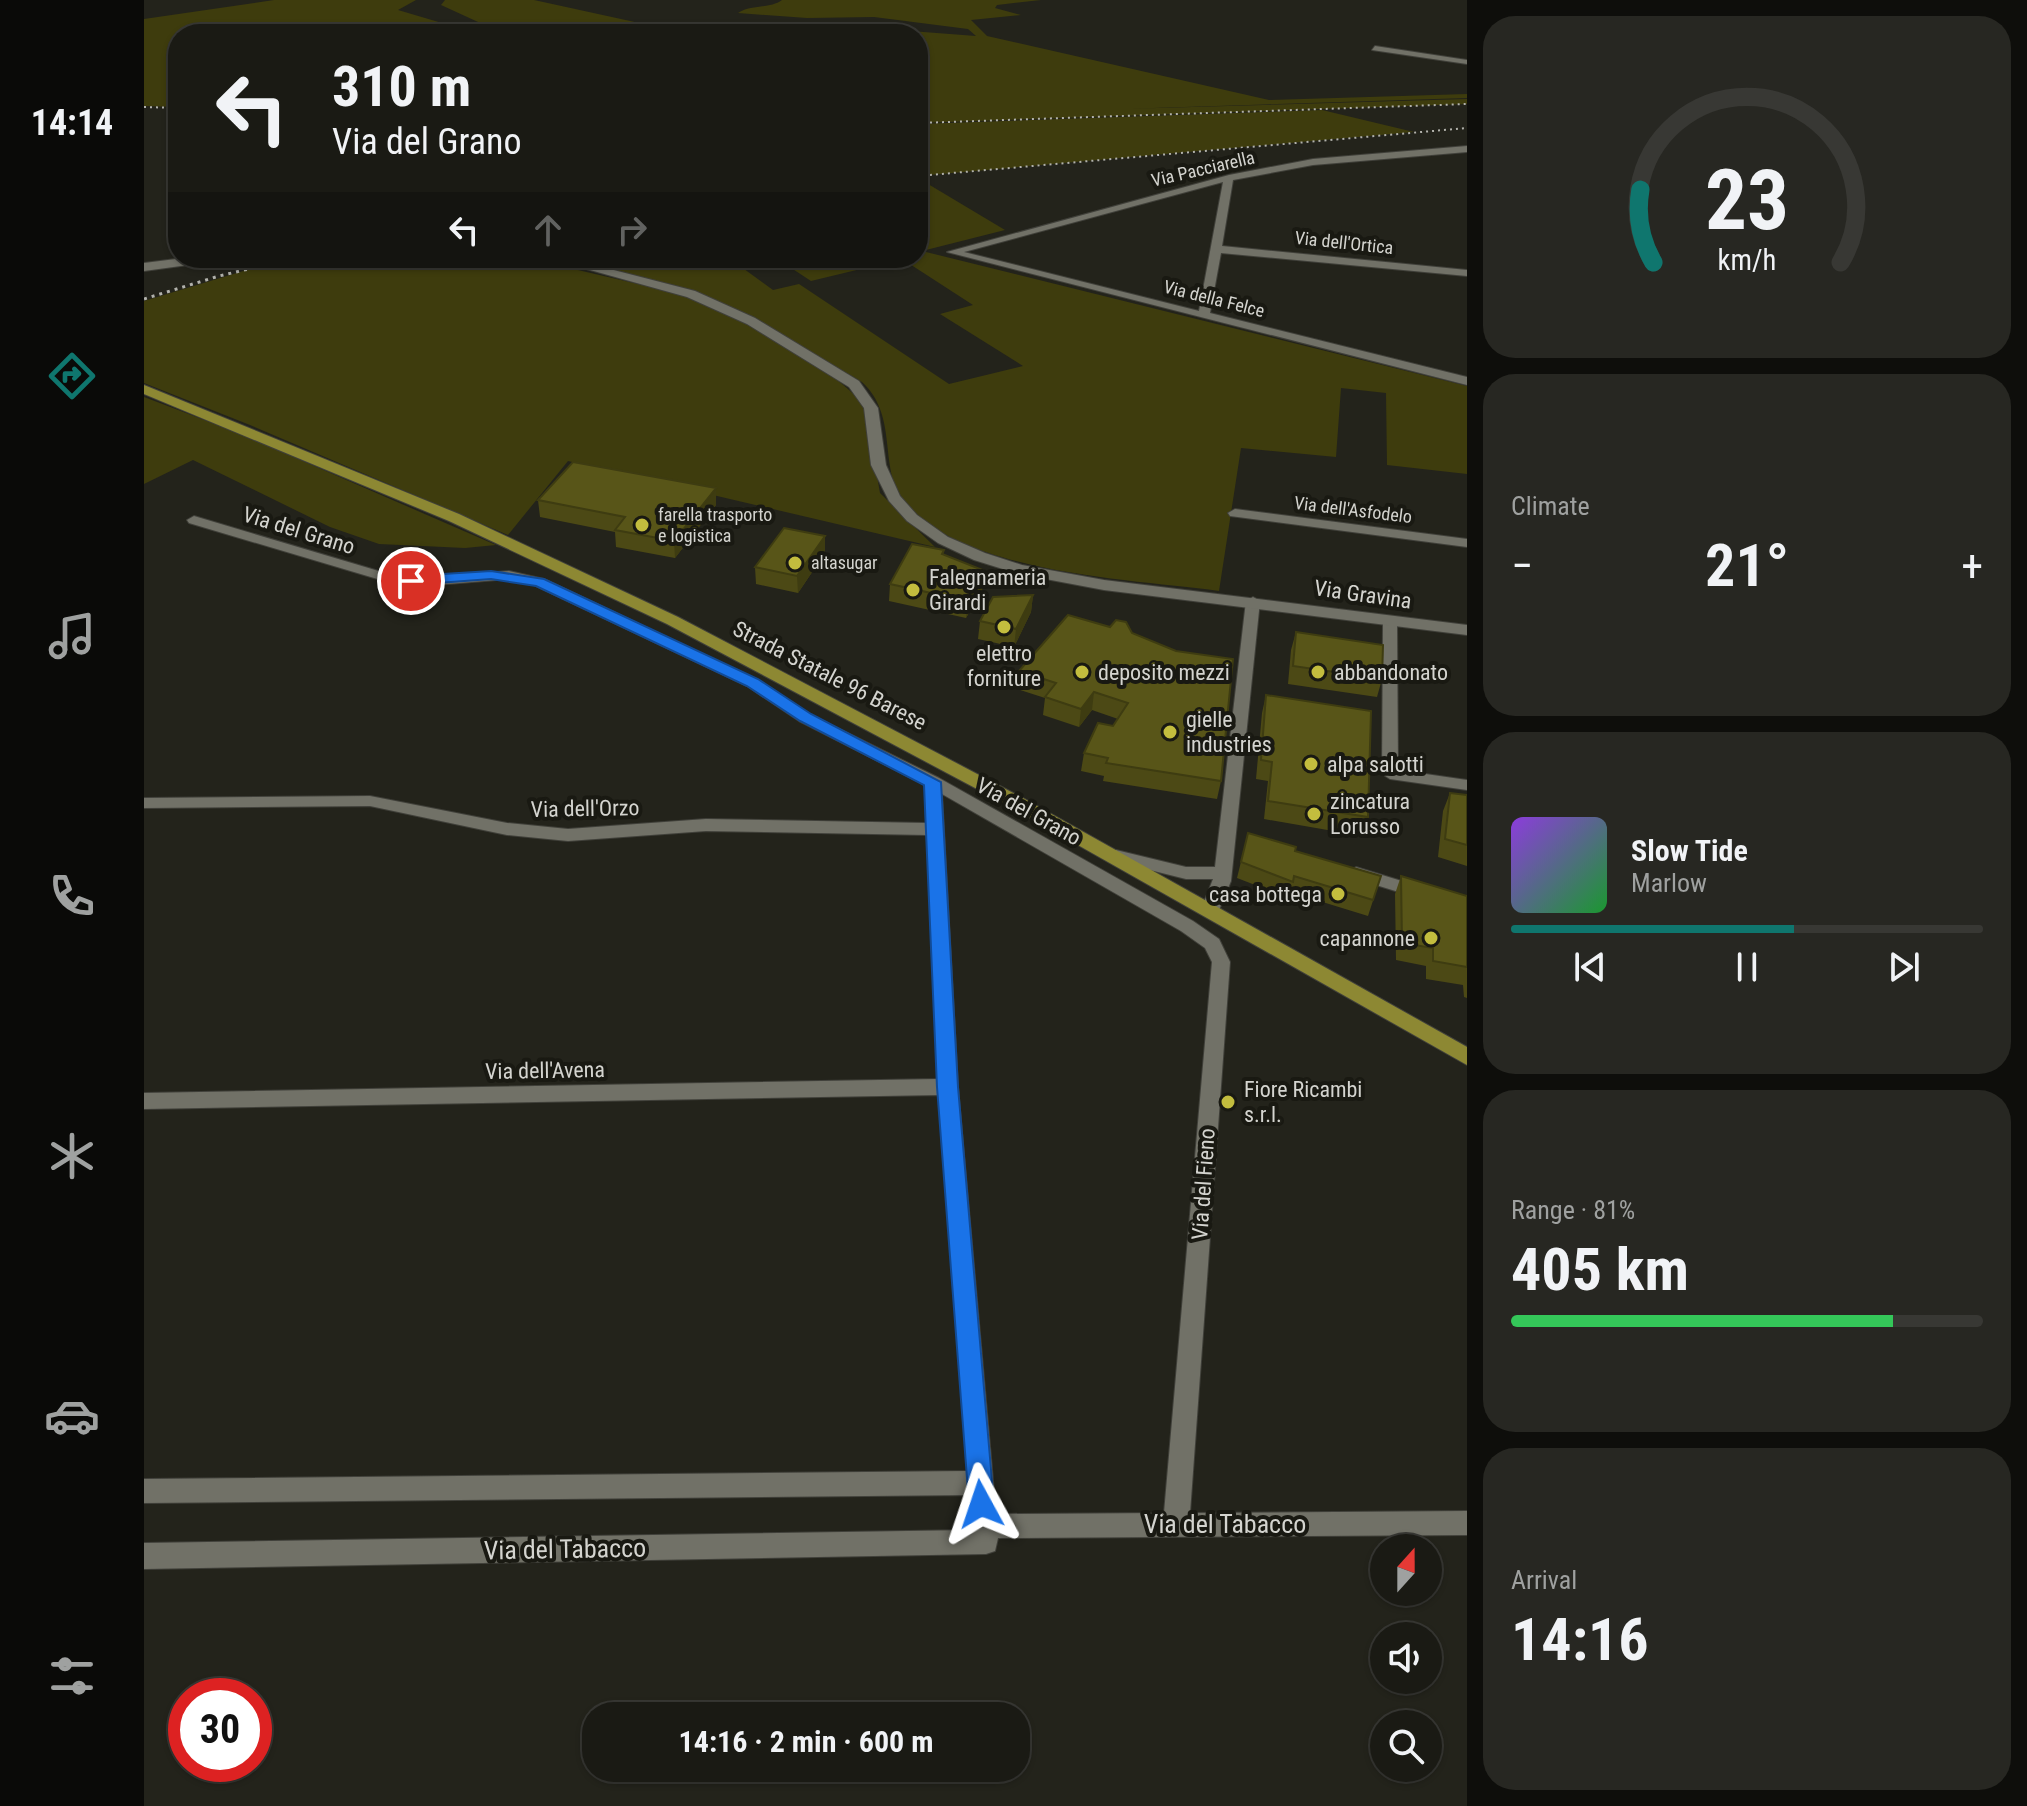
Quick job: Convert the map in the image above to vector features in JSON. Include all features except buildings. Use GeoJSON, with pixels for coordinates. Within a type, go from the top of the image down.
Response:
{"type":"FeatureCollection","features":[{"type":"Feature","properties":{"kind":"main road"},"geometry":{"type":"LineString","coordinates":[[144,267],[168,264]]}},
{"type":"Feature","properties":{"kind":"main road","name":"Via Gravina"},"geometry":{"type":"LineString","coordinates":[[591,268],[691,294],[751,321],[854,384],[868,397],[874,416],[877,459],[888,490],[910,517],[947,544],[1041,574],[1467,630]]}},
{"type":"Feature","properties":{"kind":"main road","name":"Strada Statale 96 Barese"},"geometry":{"type":"LineString","coordinates":[[144,389],[429,507],[568,570],[794,682],[1116,856],[1467,1057]]}},
{"type":"Feature","properties":{"kind":"street"},"geometry":{"type":"LineString","coordinates":[[1375,48],[1467,62]]}},
{"type":"Feature","properties":{"kind":"street","name":"Via Pacciarella"},"geometry":{"type":"LineString","coordinates":[[952,252],[1229,178],[1313,162],[1467,149]]}},
{"type":"Feature","properties":{"kind":"street"},"geometry":{"type":"LineString","coordinates":[[1204,316],[1229,178]]}},
{"type":"Feature","properties":{"kind":"street","name":"Via dell'Ortica"},"geometry":{"type":"LineString","coordinates":[[1217,249],[1467,273]]}},
{"type":"Feature","properties":{"kind":"street","name":"Via della Felce"},"geometry":{"type":"LineString","coordinates":[[952,252],[1467,381]]}},
{"type":"Feature","properties":{"kind":"street","name":"Via dell'Asfodelo"},"geometry":{"type":"LineString","coordinates":[[1235,513],[1467,543]]}},
{"type":"Feature","properties":{"kind":"street","name":"Via del Grano"},"geometry":{"type":"LineString","coordinates":[[194,520],[391,579],[435,581],[509,575],[539,582],[752,683],[805,718],[933,782],[1128,892]]}},
{"type":"Feature","properties":{"kind":"street"},"geometry":{"type":"LineString","coordinates":[[1210,910],[1218,896],[1235,836],[1253,601]]}},
{"type":"Feature","properties":{"kind":"street"},"geometry":{"type":"LineString","coordinates":[[1390,620],[1390,774],[1467,785]]}},
{"type":"Feature","properties":{"kind":"street"},"geometry":{"type":"LineString","coordinates":[[933,782],[948,1087],[985,1534]]}},
{"type":"Feature","properties":{"kind":"street","name":"Via dell'Orzo"},"geometry":{"type":"LineString","coordinates":[[144,803],[370,801],[507,829],[568,835],[706,825],[934,829]]}},
{"type":"Feature","properties":{"kind":"street"},"geometry":{"type":"LineString","coordinates":[[1116,856],[1204,875],[1223,873]]}},
{"type":"Feature","properties":{"kind":"street"},"geometry":{"type":"LineString","coordinates":[[1332,865],[1467,907]]}},
{"type":"Feature","properties":{"kind":"street"},"geometry":{"type":"LineString","coordinates":[[1185,896],[1204,875]]}},
{"type":"Feature","properties":{"kind":"street"},"geometry":{"type":"LineString","coordinates":[[1128,892],[1152,877]]}},
{"type":"Feature","properties":{"kind":"street","name":"Via del Fieno"},"geometry":{"type":"LineString","coordinates":[[1128,892],[1203,937],[1217,951],[1221,962],[1176,1525]]}},
{"type":"Feature","properties":{"kind":"street","name":"Via dell'Avena"},"geometry":{"type":"LineString","coordinates":[[144,1101],[948,1087]]}},
{"type":"Feature","properties":{"kind":"street"},"geometry":{"type":"LineString","coordinates":[[144,1491],[979,1483]]}},
{"type":"Feature","properties":{"kind":"street","name":"Via del Tabacco"},"geometry":{"type":"LineString","coordinates":[[144,1556],[985,1534],[1176,1525],[1467,1523]]}},
{"type":"Feature","properties":{"kind":"shaded area"},"geometry":{"type":"Polygon","coordinates":[[[274,0],[416,0],[398,10],[445,24],[168,24],[168,107],[144,106],[144,19],[274,0]]]}},
{"type":"Feature","properties":{"kind":"shaded area"},"geometry":{"type":"Polygon","coordinates":[[[445,0],[534,0],[644,24],[482,24],[441,5],[445,0]]]}},
{"type":"Feature","properties":{"kind":"shaded area"},"geometry":{"type":"Polygon","coordinates":[[[782,0],[1041,0],[997,5],[995,8],[1021,15],[971,20],[987,36],[1269,100],[1467,94],[1467,98],[1122,109],[1467,99],[1467,104],[928,123],[928,32],[976,36],[968,29],[874,17],[807,18],[738,13],[782,0]]]}},
{"type":"Feature","properties":{"kind":"shaded area"},"geometry":{"type":"Polygon","coordinates":[[[1322,110],[1414,132],[928,175],[928,124],[1322,110]]]}},
{"type":"Feature","properties":{"kind":"shaded area"},"geometry":{"type":"Polygon","coordinates":[[[928,184],[1005,230],[928,249],[928,184]]]}},
{"type":"Feature","properties":{"kind":"shaded area"},"geometry":{"type":"Polygon","coordinates":[[[928,252],[1467,386],[1467,474],[1387,465],[1386,393],[1341,388],[1336,457],[1241,448],[1219,591],[1050,569],[964,544],[930,525],[903,500],[891,472],[880,410],[862,382],[729,306],[674,285],[605,268],[743,268],[773,290],[799,284],[949,384],[1023,366],[940,314],[973,305],[916,268],[928,268],[928,252]]]}},
{"type":"Feature","properties":{"kind":"shaded area"},"geometry":{"type":"Polygon","coordinates":[[[569,268],[677,293],[753,327],[834,377],[864,403],[880,493],[935,547],[568,461],[508,535],[144,383],[144,301],[250,269],[569,268]]]}},
{"type":"Feature","properties":{"kind":"shaded area"},"geometry":{"type":"Polygon","coordinates":[[[791,268],[865,268],[811,281],[791,268]]]}},
{"type":"Feature","properties":{"kind":"shaded area"},"geometry":{"type":"Polygon","coordinates":[[[144,397],[236,432],[496,545],[465,548],[379,544],[330,527],[193,460],[144,484],[144,397]]]}},
{"type":"Feature","properties":{"kind":"railway"},"geometry":{"type":"LineString","coordinates":[[928,123],[1467,104]]}},
{"type":"Feature","properties":{"kind":"railway"},"geometry":{"type":"LineString","coordinates":[[144,107],[168,108]]}},
{"type":"Feature","properties":{"kind":"railway"},"geometry":{"type":"LineString","coordinates":[[928,175],[1467,128]]}},
{"type":"Feature","properties":{"kind":"railway"},"geometry":{"type":"LineString","coordinates":[[144,299],[253,268]]}},
{"type":"Feature","properties":{"kind":"place","name":"farella trasporto e logistica"},"geometry":{"type":"Point","coordinates":[642,525]}},
{"type":"Feature","properties":{"kind":"place","name":"altasugar"},"geometry":{"type":"Point","coordinates":[795,563]}},
{"type":"Feature","properties":{"kind":"place","name":"Falegnameria Girardi"},"geometry":{"type":"Point","coordinates":[913,590]}},
{"type":"Feature","properties":{"kind":"place","name":"elettro forniture"},"geometry":{"type":"Point","coordinates":[1004,627]}},
{"type":"Feature","properties":{"kind":"place","name":"deposito mezzi"},"geometry":{"type":"Point","coordinates":[1082,672]}},
{"type":"Feature","properties":{"kind":"place","name":"abbandonato"},"geometry":{"type":"Point","coordinates":[1318,672]}},
{"type":"Feature","properties":{"kind":"place","name":"gielle industries"},"geometry":{"type":"Point","coordinates":[1170,732]}},
{"type":"Feature","properties":{"kind":"place","name":"alpa salotti"},"geometry":{"type":"Point","coordinates":[1311,764]}},
{"type":"Feature","properties":{"kind":"place","name":"zincatura Lorusso"},"geometry":{"type":"Point","coordinates":[1314,814]}},
{"type":"Feature","properties":{"kind":"place","name":"casa bottega"},"geometry":{"type":"Point","coordinates":[1338,894]}},
{"type":"Feature","properties":{"kind":"place","name":"capannone"},"geometry":{"type":"Point","coordinates":[1431,938]}},
{"type":"Feature","properties":{"kind":"place","name":"Fiore Ricambi s.r.l."},"geometry":{"type":"Point","coordinates":[1228,1102]}},
{"type":"Feature","properties":{"kind":"route"},"geometry":{"type":"LineString","coordinates":[[411,581],[509,575],[539,582],[752,683],[805,718],[933,782],[948,1087],[981,1504]]}}]}
